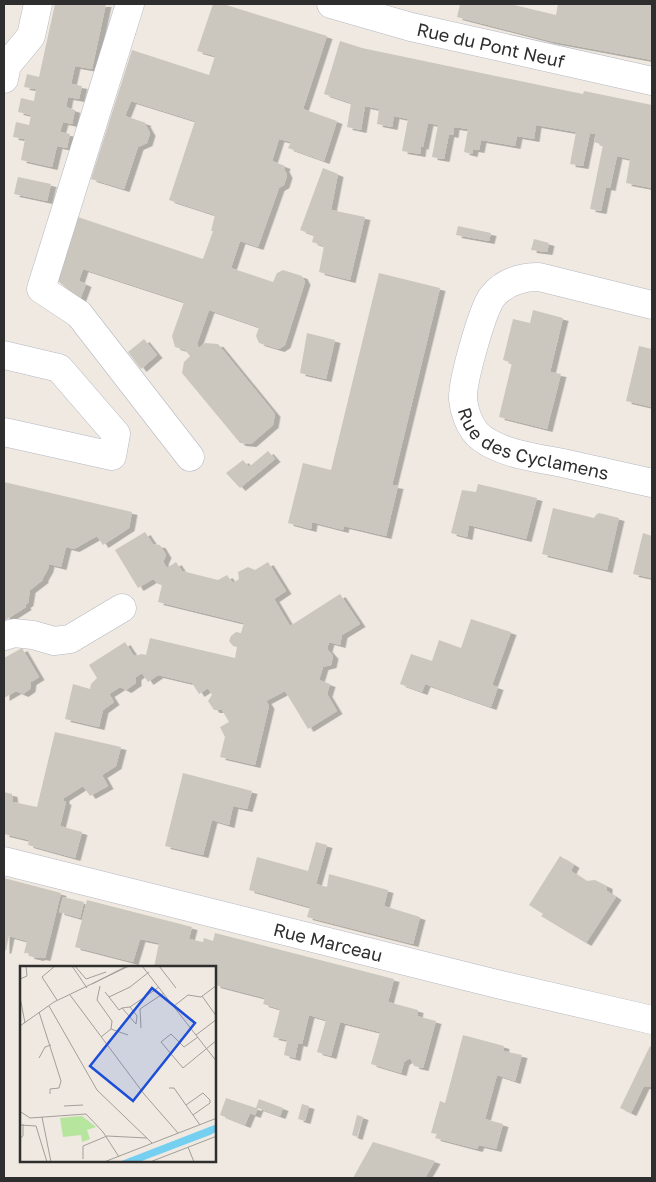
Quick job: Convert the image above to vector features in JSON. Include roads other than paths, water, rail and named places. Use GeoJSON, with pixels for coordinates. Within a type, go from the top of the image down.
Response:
{"type":"FeatureCollection","features":[{"type":"Feature","properties":{"kind":"street"},"geometry":{"type":"LineString","coordinates":[[4,78],[7,65],[31,36],[38,4]]}},
{"type":"Feature","properties":{"kind":"street"},"geometry":{"type":"LineString","coordinates":[[130,4],[41,289],[79,314],[190,457]]}},
{"type":"Feature","properties":{"kind":"street","name":"Rue du Pont Neuf"},"geometry":{"type":"LineString","coordinates":[[331,4],[411,26],[652,81]]}},
{"type":"Feature","properties":{"kind":"street","name":"Rue des Cyclamens"},"geometry":{"type":"LineString","coordinates":[[652,305],[539,278],[520,278],[511,282],[492,296],[482,315],[463,397],[466,417],[477,434],[499,447],[652,483]]}},
{"type":"Feature","properties":{"kind":"street"},"geometry":{"type":"LineString","coordinates":[[4,355],[58,368],[116,434],[112,456],[4,432]]}},
{"type":"Feature","properties":{"kind":"street"},"geometry":{"type":"LineString","coordinates":[[4,636],[14,633],[33,635],[54,641],[70,639],[122,608]]}},
{"type":"Feature","properties":{"kind":"street","name":"Rue Marceau"},"geometry":{"type":"LineString","coordinates":[[4,861],[497,984],[652,1020]]}}]}
